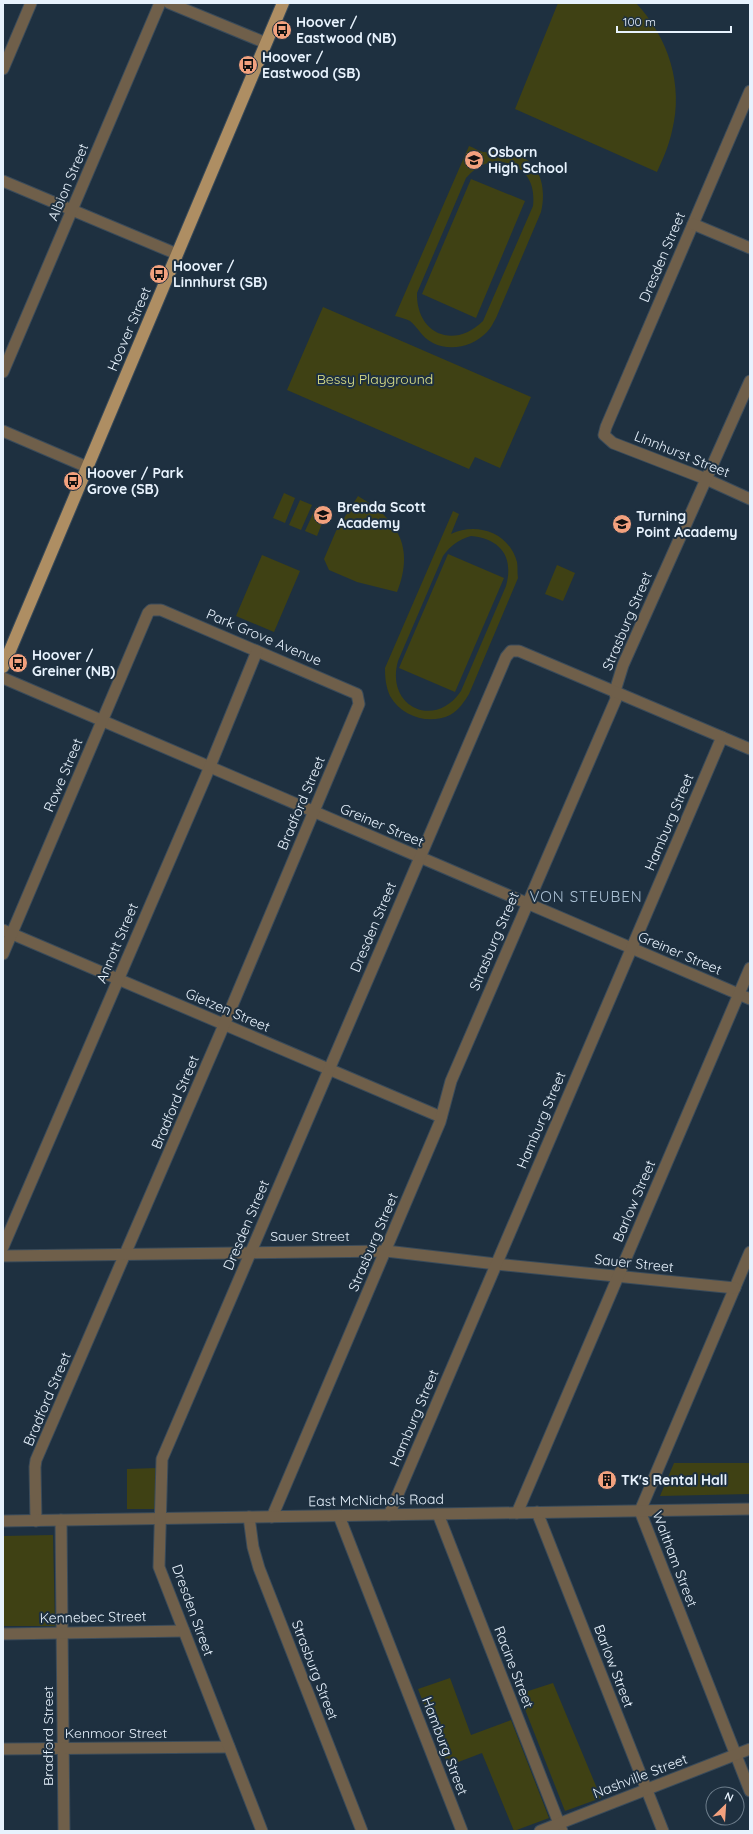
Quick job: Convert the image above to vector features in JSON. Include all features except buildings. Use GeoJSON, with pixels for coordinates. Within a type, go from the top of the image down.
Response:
{"type":"FeatureCollection","features":[{"type":"Feature","properties":{"kind":"main road","name":"Hoover Street"},"geometry":{"type":"LineString","coordinates":[[3,667],[283,3]]}},
{"type":"Feature","properties":{"kind":"street"},"geometry":{"type":"LineString","coordinates":[[3,69],[31,3]]}},
{"type":"Feature","properties":{"kind":"street","name":"Albion Street"},"geometry":{"type":"LineString","coordinates":[[3,372],[160,3]]}},
{"type":"Feature","properties":{"kind":"street"},"geometry":{"type":"LineString","coordinates":[[169,3],[266,43]]}},
{"type":"Feature","properties":{"kind":"street","name":"Dresden Street"},"geometry":{"type":"LineString","coordinates":[[604,435],[606,427],[750,91]]}},
{"type":"Feature","properties":{"kind":"street"},"geometry":{"type":"LineString","coordinates":[[3,181],[177,254]]}},
{"type":"Feature","properties":{"kind":"street"},"geometry":{"type":"LineString","coordinates":[[693,224],[750,248]]}},
{"type":"Feature","properties":{"kind":"street","name":"Strasburg Street"},"geometry":{"type":"LineString","coordinates":[[272,1517],[442,1117],[451,1081],[527,902],[616,699],[615,692],[624,665],[750,382]]}},
{"type":"Feature","properties":{"kind":"street"},"geometry":{"type":"LineString","coordinates":[[3,431],[88,467]]}},
{"type":"Feature","properties":{"kind":"street","name":"Linnhurst Street"},"geometry":{"type":"LineString","coordinates":[[604,435],[614,443],[706,479],[750,499]]}},
{"type":"Feature","properties":{"kind":"street","name":"Park Grove Avenue"},"geometry":{"type":"LineString","coordinates":[[154,609],[161,610],[354,692],[359,698]]}},
{"type":"Feature","properties":{"kind":"street","name":"Rowe Street"},"geometry":{"type":"LineString","coordinates":[[3,954],[7,932],[102,721],[148,613],[154,609]]}},
{"type":"Feature","properties":{"kind":"street","name":"Annott Street"},"geometry":{"type":"LineString","coordinates":[[3,1247],[209,767],[257,650]]}},
{"type":"Feature","properties":{"kind":"street","name":"Dresden Street"},"geometry":{"type":"LineString","coordinates":[[262,1831],[160,1567],[162,1459],[506,657],[511,651],[519,651],[615,692]]}},
{"type":"Feature","properties":{"kind":"street","name":"Greiner Street"},"geometry":{"type":"LineString","coordinates":[[3,678],[750,999]]}},
{"type":"Feature","properties":{"kind":"street"},"geometry":{"type":"LineString","coordinates":[[615,692],[750,749]]}},
{"type":"Feature","properties":{"kind":"street","name":"Bradford Street"},"geometry":{"type":"LineString","coordinates":[[36,1521],[36,1460],[224,1026],[359,704],[359,698]]}},
{"type":"Feature","properties":{"kind":"street","name":"Hamburg Street"},"geometry":{"type":"LineString","coordinates":[[389,1515],[722,737]]}},
{"type":"Feature","properties":{"kind":"street","name":"Gietzen Street"},"geometry":{"type":"LineString","coordinates":[[7,932],[224,1026],[442,1117]]}},
{"type":"Feature","properties":{"kind":"street","name":"Barlow Street"},"geometry":{"type":"LineString","coordinates":[[517,1513],[750,968]]}},
{"type":"Feature","properties":{"kind":"street","name":"Sauer Street"},"geometry":{"type":"LineString","coordinates":[[3,1256],[386,1251],[618,1277],[735,1288]]}},
{"type":"Feature","properties":{"kind":"street","name":"Waltham Street"},"geometry":{"type":"LineString","coordinates":[[750,1252],[640,1511],[750,1790]]}},
{"type":"Feature","properties":{"kind":"street","name":"East McNichols Road"},"geometry":{"type":"LineString","coordinates":[[3,1521],[750,1509]]}},
{"type":"Feature","properties":{"kind":"street","name":"Barlow Street"},"geometry":{"type":"LineString","coordinates":[[537,1512],[663,1831]]}},
{"type":"Feature","properties":{"kind":"street","name":"Racine Street"},"geometry":{"type":"LineString","coordinates":[[438,1514],[560,1827]]}},
{"type":"Feature","properties":{"kind":"street","name":"Hamburg Street"},"geometry":{"type":"LineString","coordinates":[[339,1516],[462,1831]]}},
{"type":"Feature","properties":{"kind":"street","name":"Strasburg Street"},"geometry":{"type":"LineString","coordinates":[[249,1517],[253,1547],[260,1568],[362,1831]]}},
{"type":"Feature","properties":{"kind":"street","name":"Bradford Street"},"geometry":{"type":"LineString","coordinates":[[61,1520],[64,1831]]}},
{"type":"Feature","properties":{"kind":"street","name":"Kennebec Street"},"geometry":{"type":"LineString","coordinates":[[3,1634],[184,1631]]}},
{"type":"Feature","properties":{"kind":"street","name":"Kenmoor Street"},"geometry":{"type":"LineString","coordinates":[[3,1749],[229,1747]]}},
{"type":"Feature","properties":{"kind":"street","name":"Nashville Street"},"geometry":{"type":"LineString","coordinates":[[540,1831],[560,1827],[646,1790],[750,1749]]}},
{"type":"Feature","properties":{"kind":"green space"},"geometry":{"type":"Polygon","coordinates":[[[558,3],[636,3],[657,31],[665,46],[670,62],[676,96],[675,114],[671,136],[657,172],[515,109],[558,3]]]}},
{"type":"Feature","properties":{"kind":"green space"},"geometry":{"type":"Polygon","coordinates":[[[469,146],[483,152],[511,152],[529,161],[539,175],[542,184],[543,202],[541,212],[491,327],[476,341],[462,346],[447,347],[440,346],[429,341],[410,321],[395,316],[469,146]],[[495,161],[486,164],[476,169],[466,178],[417,293],[418,307],[423,319],[430,328],[439,333],[449,336],[460,335],[472,330],[483,321],[533,206],[532,188],[529,180],[520,169],[505,162],[495,161]]]}},
{"type":"Feature","properties":{"kind":"green space"},"geometry":{"type":"Polygon","coordinates":[[[471,179],[525,201],[476,318],[422,294],[471,179]]]}},
{"type":"Feature","properties":{"kind":"green space","name":"Bessy Playground"},"geometry":{"type":"Polygon","coordinates":[[[323,307],[531,397],[500,468],[475,457],[469,469],[287,390],[323,307]]]}},
{"type":"Feature","properties":{"kind":"green space"},"geometry":{"type":"Polygon","coordinates":[[[284,493],[295,498],[285,523],[273,518],[284,493]]]}},
{"type":"Feature","properties":{"kind":"green space"},"geometry":{"type":"Polygon","coordinates":[[[358,496],[383,514],[399,535],[403,547],[404,561],[402,576],[397,592],[357,582],[329,570],[324,559],[336,531],[358,496]]]}},
{"type":"Feature","properties":{"kind":"green space"},"geometry":{"type":"Polygon","coordinates":[[[300,500],[312,505],[301,530],[289,525],[300,500]]]}},
{"type":"Feature","properties":{"kind":"green space"},"geometry":{"type":"Polygon","coordinates":[[[316,507],[327,511],[317,536],[305,531],[316,507]]]}},
{"type":"Feature","properties":{"kind":"green space"},"geometry":{"type":"Polygon","coordinates":[[[453,511],[459,514],[451,534],[471,529],[481,530],[490,532],[507,543],[517,562],[518,578],[469,694],[459,708],[450,715],[442,718],[425,719],[409,714],[401,709],[390,696],[386,682],[385,668],[453,511]],[[471,536],[462,539],[455,543],[443,556],[398,661],[396,677],[399,691],[405,701],[415,708],[426,711],[438,709],[450,703],[461,691],[506,586],[508,566],[503,551],[497,545],[481,538],[471,536]]]}},
{"type":"Feature","properties":{"kind":"green space"},"geometry":{"type":"Polygon","coordinates":[[[448,554],[504,578],[455,692],[399,668],[448,554]]]}},
{"type":"Feature","properties":{"kind":"green space"},"geometry":{"type":"Polygon","coordinates":[[[262,555],[300,571],[274,632],[236,616],[262,555]]]}},
{"type":"Feature","properties":{"kind":"green space"},"geometry":{"type":"Polygon","coordinates":[[[557,565],[575,573],[563,601],[545,594],[557,565]]]}},
{"type":"Feature","properties":{"kind":"green space"},"geometry":{"type":"Polygon","coordinates":[[[674,1463],[750,1463],[750,1494],[660,1496],[674,1463]]]}},
{"type":"Feature","properties":{"kind":"green space"},"geometry":{"type":"Polygon","coordinates":[[[157,1468],[158,1507],[155,1509],[127,1509],[127,1469],[157,1468]]]}},
{"type":"Feature","properties":{"kind":"green space"},"geometry":{"type":"Polygon","coordinates":[[[53,1535],[55,1626],[3,1626],[3,1536],[53,1535]]]}},
{"type":"Feature","properties":{"kind":"green space"},"geometry":{"type":"Polygon","coordinates":[[[450,1678],[471,1735],[511,1720],[549,1818],[514,1831],[482,1753],[448,1766],[418,1689],[450,1678]]]}},
{"type":"Feature","properties":{"kind":"green space"},"geometry":{"type":"Polygon","coordinates":[[[553,1683],[601,1798],[565,1811],[519,1694],[553,1683]]]}},
{"type":"Feature","properties":{"kind":"place","name":"Hoover / Eastwood (NB)"},"geometry":{"type":"Point","coordinates":[282,30]}},
{"type":"Feature","properties":{"kind":"place","name":"Hoover / Eastwood (SB)"},"geometry":{"type":"Point","coordinates":[248,65]}},
{"type":"Feature","properties":{"kind":"place","name":"Osborn High School"},"geometry":{"type":"Point","coordinates":[474,160]}},
{"type":"Feature","properties":{"kind":"place","name":"Hoover / Linnhurst (SB)"},"geometry":{"type":"Point","coordinates":[159,274]}},
{"type":"Feature","properties":{"kind":"place","name":"Hoover / Park Grove (SB)"},"geometry":{"type":"Point","coordinates":[73,481]}},
{"type":"Feature","properties":{"kind":"place","name":"Brenda Scott Academy"},"geometry":{"type":"Point","coordinates":[323,515]}},
{"type":"Feature","properties":{"kind":"place","name":"Turning Point Academy"},"geometry":{"type":"Point","coordinates":[622,524]}},
{"type":"Feature","properties":{"kind":"place","name":"Hoover / Greiner (NB)"},"geometry":{"type":"Point","coordinates":[18,663]}},
{"type":"Feature","properties":{"kind":"place","name":"TK's Rental Hall"},"geometry":{"type":"Point","coordinates":[607,1480]}},
{"type":"Feature","properties":{"kind":"district","name":"VON STEUBEN"},"geometry":{"type":"Point","coordinates":[586,897]}}]}
